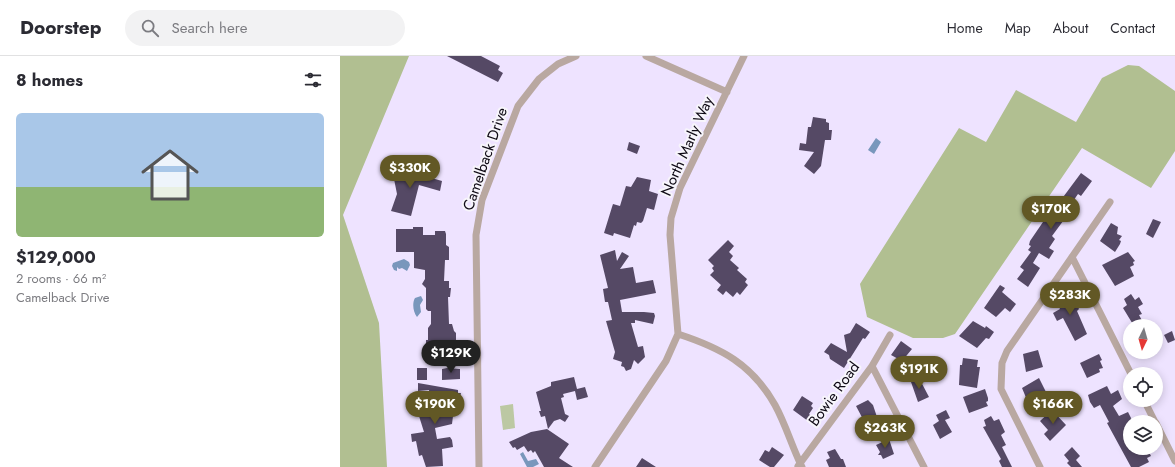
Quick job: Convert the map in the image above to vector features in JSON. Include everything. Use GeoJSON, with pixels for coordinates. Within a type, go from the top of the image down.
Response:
{"type":"FeatureCollection","features":[{"type":"Feature","properties":{"kind":"street","name":"Camelback Drive"},"geometry":{"type":"LineString","coordinates":[[479,467],[476,235],[482,200],[521,99],[548,70],[576,56]]}},
{"type":"Feature","properties":{"kind":"street"},"geometry":{"type":"LineString","coordinates":[[646,56],[727,92]]}},
{"type":"Feature","properties":{"kind":"street","name":"North Marly Way"},"geometry":{"type":"LineString","coordinates":[[595,467],[663,366],[678,334],[674,276],[670,251],[671,218],[680,188],[744,56]]}},
{"type":"Feature","properties":{"kind":"street"},"geometry":{"type":"LineString","coordinates":[[1040,467],[1001,389],[1002,363],[1007,351],[1110,202]]}},
{"type":"Feature","properties":{"kind":"street"},"geometry":{"type":"LineString","coordinates":[[1072,257],[1127,367]]}},
{"type":"Feature","properties":{"kind":"street"},"geometry":{"type":"LineString","coordinates":[[678,334],[708,344],[738,360],[760,381],[776,406],[800,466]]}},
{"type":"Feature","properties":{"kind":"street","name":"Bowie Road"},"geometry":{"type":"LineString","coordinates":[[800,466],[872,366],[890,335]]}},
{"type":"Feature","properties":{"kind":"street"},"geometry":{"type":"LineString","coordinates":[[872,366],[924,467]]}},
{"type":"Feature","properties":{"kind":"street"},"geometry":{"type":"LineString","coordinates":[[1163,437],[1175,461]]}},
{"type":"Feature","properties":{"kind":"green space"},"geometry":{"type":"Polygon","coordinates":[[[340,56],[409,56],[343,215],[379,323],[387,467],[340,467],[340,56]]]}},
{"type":"Feature","properties":{"kind":"green space"},"geometry":{"type":"Polygon","coordinates":[[[1128,65],[1139,66],[1175,91],[1175,151],[1151,188],[1082,148],[955,334],[943,338],[913,338],[867,317],[860,284],[959,128],[986,142],[1016,90],[1076,122],[1102,78],[1128,65]]]}},
{"type":"Feature","properties":{"kind":"green space"},"geometry":{"type":"Polygon","coordinates":[[[513,404],[515,428],[503,430],[500,406],[513,404]]]}},
{"type":"Feature","properties":{"kind":"water"},"geometry":{"type":"Polygon","coordinates":[[[876,138],[881,142],[874,154],[868,150],[876,138]]]}},
{"type":"Feature","properties":{"kind":"water"},"geometry":{"type":"Polygon","coordinates":[[[404,259],[409,262],[410,265],[407,271],[397,267],[397,271],[394,270],[392,266],[393,263],[404,259]]]}},
{"type":"Feature","properties":{"kind":"water"},"geometry":{"type":"Polygon","coordinates":[[[421,296],[423,300],[420,305],[421,312],[417,317],[413,302],[415,298],[421,296]]]}},
{"type":"Feature","properties":{"kind":"water"},"geometry":{"type":"Polygon","coordinates":[[[523,452],[528,461],[536,459],[539,464],[533,467],[527,467],[520,454],[523,452]]]}},
{"type":"Feature","properties":{"kind":"building"},"geometry":{"type":"Polygon","coordinates":[[[447,56],[481,56],[500,66],[498,70],[503,73],[498,82],[447,56]]]}},
{"type":"Feature","properties":{"kind":"building"},"geometry":{"type":"Polygon","coordinates":[[[813,117],[826,119],[826,122],[829,123],[829,130],[832,130],[831,140],[825,140],[821,166],[814,174],[804,166],[814,152],[799,150],[800,143],[806,144],[808,127],[811,127],[813,117]]]}},
{"type":"Feature","properties":{"kind":"building"},"geometry":{"type":"Polygon","coordinates":[[[629,142],[640,146],[637,154],[627,150],[629,142]]]}},
{"type":"Feature","properties":{"kind":"building"},"geometry":{"type":"Polygon","coordinates":[[[407,165],[408,172],[414,170],[414,173],[442,181],[440,191],[419,185],[411,216],[391,211],[397,194],[392,169],[407,165]]]}},
{"type":"Feature","properties":{"kind":"building"},"geometry":{"type":"Polygon","coordinates":[[[1081,173],[1092,181],[1081,196],[1078,194],[1069,207],[1071,209],[1069,213],[1052,236],[1055,239],[1049,248],[1054,251],[1049,259],[1039,253],[1033,263],[1040,268],[1028,287],[1017,279],[1024,270],[1020,267],[1031,252],[1028,250],[1031,246],[1029,245],[1030,241],[1043,222],[1041,220],[1047,212],[1052,206],[1055,208],[1081,173]]]}},
{"type":"Feature","properties":{"kind":"building"},"geometry":{"type":"Polygon","coordinates":[[[637,177],[651,180],[649,191],[658,194],[654,210],[647,208],[643,221],[641,223],[637,222],[636,226],[634,225],[630,238],[614,233],[613,236],[604,233],[613,204],[620,206],[626,186],[631,187],[637,177]]]}},
{"type":"Feature","properties":{"kind":"building"},"geometry":{"type":"Polygon","coordinates":[[[1153,219],[1161,222],[1153,238],[1146,234],[1153,219]]]}},
{"type":"Feature","properties":{"kind":"building"},"geometry":{"type":"Polygon","coordinates":[[[1111,223],[1118,227],[1117,234],[1122,236],[1119,240],[1121,241],[1120,244],[1115,252],[1100,241],[1111,223]]]}},
{"type":"Feature","properties":{"kind":"building"},"geometry":{"type":"Polygon","coordinates":[[[413,227],[423,227],[423,235],[435,235],[435,231],[445,231],[446,234],[446,245],[449,247],[449,260],[445,260],[444,281],[449,281],[449,288],[451,288],[450,297],[448,297],[449,324],[452,324],[456,333],[456,354],[453,354],[453,356],[444,355],[444,350],[435,350],[435,347],[426,347],[426,340],[428,340],[428,328],[431,324],[431,311],[426,309],[426,288],[422,284],[425,279],[425,270],[414,268],[414,252],[396,252],[396,229],[413,229],[413,227]]]}},
{"type":"Feature","properties":{"kind":"building"},"geometry":{"type":"Polygon","coordinates":[[[728,240],[734,246],[729,252],[733,256],[730,260],[739,268],[737,270],[747,279],[745,282],[748,285],[740,295],[737,292],[733,297],[726,291],[723,295],[717,290],[721,285],[710,275],[714,271],[712,268],[714,266],[708,260],[728,240]]]}},
{"type":"Feature","properties":{"kind":"building"},"geometry":{"type":"Polygon","coordinates":[[[615,250],[617,261],[622,252],[629,256],[620,269],[633,267],[636,283],[653,280],[656,293],[620,300],[622,312],[654,313],[655,316],[653,324],[635,320],[635,323],[631,323],[638,347],[643,346],[645,357],[638,364],[634,360],[631,369],[626,371],[624,367],[621,366],[622,362],[613,359],[615,352],[606,321],[612,320],[608,302],[605,302],[603,289],[608,288],[600,255],[615,250]]]}},
{"type":"Feature","properties":{"kind":"building"},"geometry":{"type":"Polygon","coordinates":[[[1128,252],[1135,261],[1133,262],[1134,265],[1130,267],[1134,276],[1115,286],[1102,265],[1128,252]]]}},
{"type":"Feature","properties":{"kind":"building"},"geometry":{"type":"Polygon","coordinates":[[[1000,285],[1005,288],[1002,292],[1016,304],[1010,312],[1005,308],[996,317],[984,308],[1000,285]]]}},
{"type":"Feature","properties":{"kind":"building"},"geometry":{"type":"Polygon","coordinates":[[[1070,291],[1079,309],[1077,311],[1087,334],[1075,341],[1063,318],[1057,321],[1053,313],[1060,309],[1056,301],[1060,299],[1059,297],[1070,291]]]}},
{"type":"Feature","properties":{"kind":"building"},"geometry":{"type":"Polygon","coordinates":[[[1131,294],[1135,300],[1139,297],[1143,304],[1138,307],[1142,314],[1139,315],[1141,319],[1130,319],[1123,308],[1127,305],[1124,299],[1131,294]]]}},
{"type":"Feature","properties":{"kind":"building"},"geometry":{"type":"Polygon","coordinates":[[[973,321],[985,328],[986,326],[994,332],[989,339],[986,338],[977,348],[959,336],[973,321]]]}},
{"type":"Feature","properties":{"kind":"building"},"geometry":{"type":"Polygon","coordinates":[[[856,323],[870,332],[865,339],[863,338],[844,368],[830,359],[829,355],[824,352],[831,343],[847,352],[844,335],[850,333],[856,323]]]}},
{"type":"Feature","properties":{"kind":"building"},"geometry":{"type":"Polygon","coordinates":[[[1172,331],[1175,340],[1168,343],[1164,335],[1172,331]]]}},
{"type":"Feature","properties":{"kind":"building"},"geometry":{"type":"Polygon","coordinates":[[[901,341],[912,349],[902,361],[891,355],[901,341]]]}},
{"type":"Feature","properties":{"kind":"building"},"geometry":{"type":"Polygon","coordinates":[[[1038,350],[1043,367],[1026,372],[1023,354],[1038,350]]]}},
{"type":"Feature","properties":{"kind":"building"},"geometry":{"type":"Polygon","coordinates":[[[1099,354],[1102,360],[1100,361],[1103,368],[1099,369],[1100,372],[1087,378],[1080,363],[1099,354]]]}},
{"type":"Feature","properties":{"kind":"building"},"geometry":{"type":"Polygon","coordinates":[[[963,358],[978,360],[977,367],[980,367],[977,388],[959,385],[960,365],[962,365],[963,358]]]}},
{"type":"Feature","properties":{"kind":"building"},"geometry":{"type":"Polygon","coordinates":[[[417,368],[427,368],[427,380],[417,380],[417,368]]]}},
{"type":"Feature","properties":{"kind":"building"},"geometry":{"type":"Polygon","coordinates":[[[442,369],[460,369],[460,379],[442,380],[442,369]]]}},
{"type":"Feature","properties":{"kind":"building"},"geometry":{"type":"Polygon","coordinates":[[[574,377],[577,389],[585,387],[588,397],[577,400],[575,391],[563,394],[564,397],[561,398],[565,414],[569,416],[565,422],[560,419],[554,421],[548,429],[545,416],[541,417],[539,411],[541,411],[536,392],[551,386],[551,382],[574,377]]]}},
{"type":"Feature","properties":{"kind":"building"},"geometry":{"type":"Polygon","coordinates":[[[919,378],[929,397],[918,402],[911,382],[919,378]]]}},
{"type":"Feature","properties":{"kind":"building"},"geometry":{"type":"Polygon","coordinates":[[[1039,378],[1051,402],[1032,412],[1022,388],[1039,378]]]}},
{"type":"Feature","properties":{"kind":"building"},"geometry":{"type":"Polygon","coordinates":[[[418,383],[458,390],[458,393],[461,393],[458,404],[446,401],[446,414],[453,416],[452,424],[435,428],[437,439],[450,437],[452,440],[453,447],[442,449],[443,466],[426,467],[422,455],[419,456],[416,441],[412,442],[411,434],[424,432],[419,416],[431,411],[429,390],[418,391],[418,383]]]}},
{"type":"Feature","properties":{"kind":"building"},"geometry":{"type":"Polygon","coordinates":[[[1107,386],[1111,394],[1118,390],[1122,399],[1113,406],[1119,416],[1128,412],[1130,415],[1123,415],[1123,452],[1107,423],[1109,422],[1100,405],[1094,408],[1088,395],[1107,386]]]}},
{"type":"Feature","properties":{"kind":"building"},"geometry":{"type":"Polygon","coordinates":[[[985,389],[988,398],[988,401],[986,402],[988,406],[969,413],[963,397],[985,389]]]}},
{"type":"Feature","properties":{"kind":"building"},"geometry":{"type":"Polygon","coordinates":[[[802,396],[813,403],[811,406],[813,408],[809,414],[811,416],[808,421],[793,410],[802,396]]]}},
{"type":"Feature","properties":{"kind":"building"},"geometry":{"type":"Polygon","coordinates":[[[868,400],[873,405],[877,417],[865,423],[856,406],[868,400]]]}},
{"type":"Feature","properties":{"kind":"building"},"geometry":{"type":"Polygon","coordinates":[[[946,410],[950,418],[945,420],[952,432],[940,439],[933,425],[939,421],[936,415],[946,410]]]}},
{"type":"Feature","properties":{"kind":"building"},"geometry":{"type":"Polygon","coordinates":[[[1052,410],[1066,425],[1050,441],[1044,434],[1048,430],[1040,421],[1052,410]]]}},
{"type":"Feature","properties":{"kind":"building"},"geometry":{"type":"Polygon","coordinates":[[[991,416],[994,421],[999,419],[1005,432],[1001,435],[1006,445],[1002,447],[1012,467],[1002,467],[999,461],[1001,459],[983,427],[986,426],[984,420],[991,416]]]}},
{"type":"Feature","properties":{"kind":"building"},"geometry":{"type":"Polygon","coordinates":[[[547,429],[569,444],[559,458],[573,467],[544,467],[535,451],[533,453],[531,450],[528,452],[524,446],[517,450],[515,447],[513,448],[509,442],[531,432],[547,429]]]}},
{"type":"Feature","properties":{"kind":"building"},"geometry":{"type":"Polygon","coordinates":[[[889,439],[894,454],[883,459],[881,455],[878,455],[880,452],[876,445],[889,439]]]}},
{"type":"Feature","properties":{"kind":"building"},"geometry":{"type":"Polygon","coordinates":[[[772,447],[784,455],[774,467],[770,467],[759,460],[765,450],[769,452],[772,447]]]}},
{"type":"Feature","properties":{"kind":"building"},"geometry":{"type":"Polygon","coordinates":[[[1072,447],[1080,456],[1076,460],[1082,467],[1071,467],[1067,463],[1069,461],[1064,455],[1072,447]]]}},
{"type":"Feature","properties":{"kind":"building"},"geometry":{"type":"Polygon","coordinates":[[[835,449],[841,459],[843,459],[846,467],[829,467],[826,460],[830,458],[827,452],[835,449]]]}},
{"type":"Feature","properties":{"kind":"building"},"geometry":{"type":"Polygon","coordinates":[[[1124,455],[1150,455],[1147,458],[1149,462],[1139,467],[1131,467],[1124,455]]]}},
{"type":"Feature","properties":{"kind":"building"},"geometry":{"type":"Polygon","coordinates":[[[642,458],[656,467],[636,467],[642,458]]]}}]}
